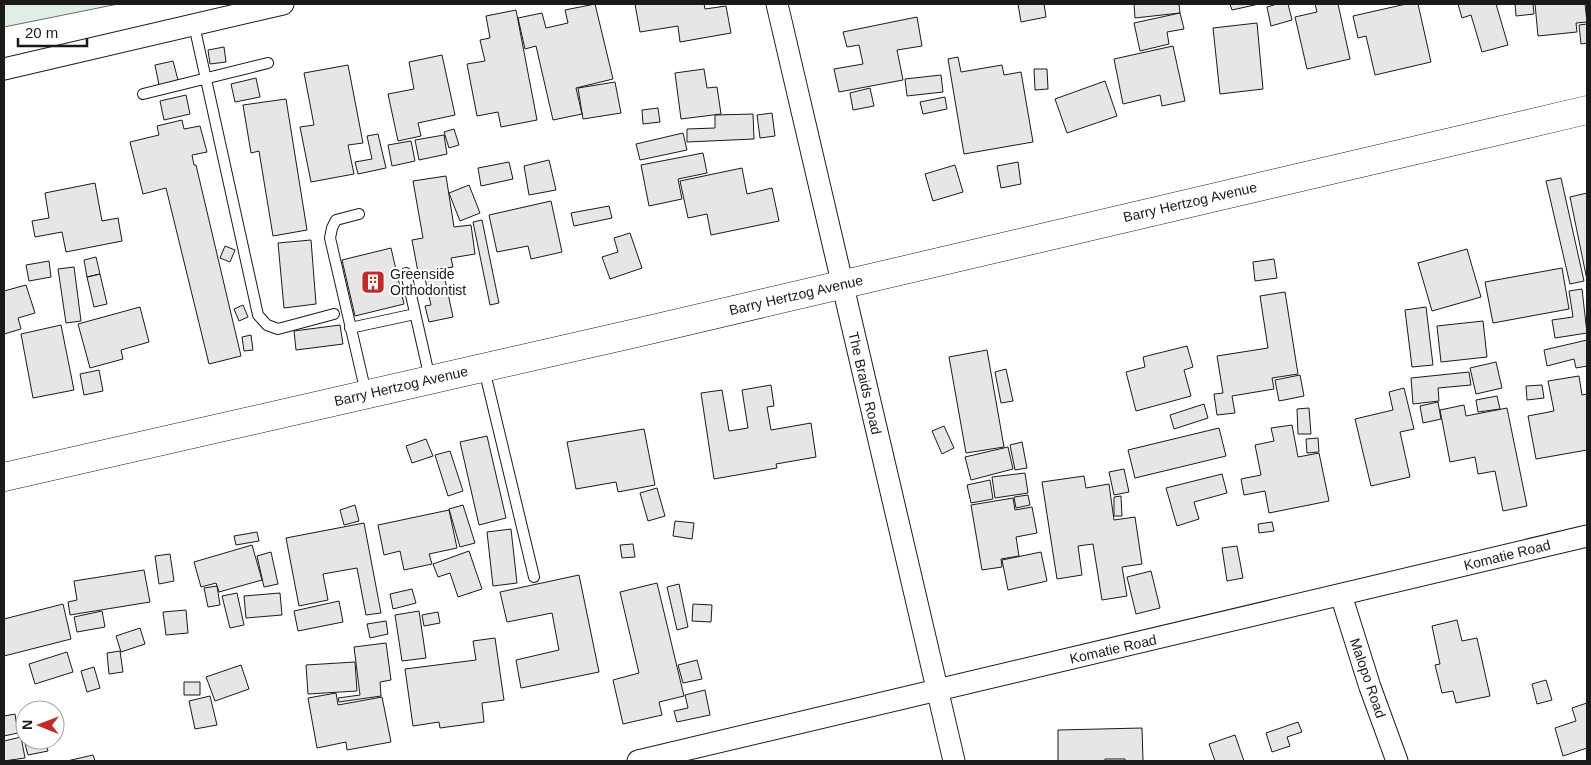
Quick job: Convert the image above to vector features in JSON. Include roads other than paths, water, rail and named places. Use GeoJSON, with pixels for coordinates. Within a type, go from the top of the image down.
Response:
{"type":"FeatureCollection","features":[{"type":"Feature","properties":{"kind":"main road","name":"Barry Hertzog Avenue"},"geometry":{"type":"LineString","coordinates":[[4,477],[484,368],[1587,110]]}},
{"type":"Feature","properties":{"kind":"street"},"geometry":{"type":"LineString","coordinates":[[4,69],[283,4]]}},
{"type":"Feature","properties":{"kind":"street","name":"The Braids Road"},"geometry":{"type":"LineString","coordinates":[[777,4],[954,761]]}},
{"type":"Feature","properties":{"kind":"street","name":"Komatie Road"},"geometry":{"type":"LineString","coordinates":[[638,761],[1587,536]]}},
{"type":"Feature","properties":{"kind":"street","name":"Malopo Road"},"geometry":{"type":"LineString","coordinates":[[1341,595],[1370,687],[1397,761]]}},
{"type":"Feature","properties":{"kind":"lane"},"geometry":{"type":"LineString","coordinates":[[194,25],[258,315],[267,325],[278,329],[334,314]]}},
{"type":"Feature","properties":{"kind":"lane"},"geometry":{"type":"LineString","coordinates":[[143,94],[268,63]]}},
{"type":"Feature","properties":{"kind":"lane"},"geometry":{"type":"LineString","coordinates":[[359,214],[336,220],[330,238],[367,394]]}},
{"type":"Feature","properties":{"kind":"lane"},"geometry":{"type":"LineString","coordinates":[[406,273],[430,380]]}},
{"type":"Feature","properties":{"kind":"lane"},"geometry":{"type":"LineString","coordinates":[[350,328],[415,314]]}},
{"type":"Feature","properties":{"kind":"lane"},"geometry":{"type":"LineString","coordinates":[[484,368],[534,577]]}},
{"type":"Feature","properties":{"kind":"place","name":"Greenside Orthodontist"},"geometry":{"type":"Point","coordinates":[373,282]}}]}
